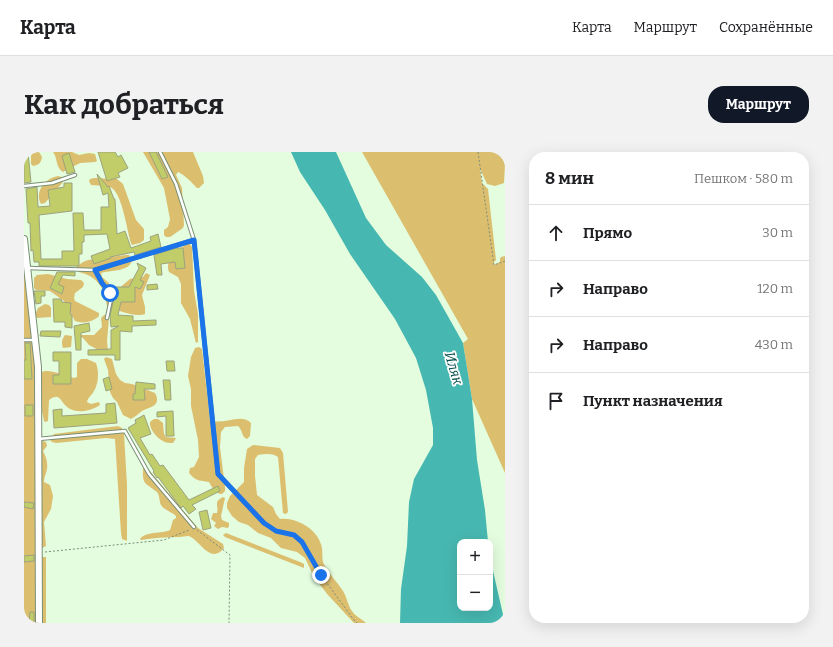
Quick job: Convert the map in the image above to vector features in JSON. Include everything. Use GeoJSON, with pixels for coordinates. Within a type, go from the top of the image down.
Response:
{"type":"FeatureCollection","features":[{"type":"Feature","properties":{"kind":"street"},"geometry":{"type":"LineString","coordinates":[[24,239],[38,367],[39,623]]}},
{"type":"Feature","properties":{"kind":"lane"},"geometry":{"type":"LineString","coordinates":[[160,152],[176,184],[194,240],[218,474],[264,523]]}},
{"type":"Feature","properties":{"kind":"lane"},"geometry":{"type":"LineString","coordinates":[[24,186],[52,183],[75,175]]}},
{"type":"Feature","properties":{"kind":"lane"},"geometry":{"type":"LineString","coordinates":[[27,268],[95,270],[194,240]]}},
{"type":"Feature","properties":{"kind":"lane"},"geometry":{"type":"LineString","coordinates":[[95,270],[102,283],[110,293],[111,299],[107,318]]}},
{"type":"Feature","properties":{"kind":"lane"},"geometry":{"type":"LineString","coordinates":[[24,340],[35,340]]}},
{"type":"Feature","properties":{"kind":"lane"},"geometry":{"type":"LineString","coordinates":[[38,439],[125,431],[149,474],[194,527]]}},
{"type":"Feature","properties":{"kind":"path"},"geometry":{"type":"LineString","coordinates":[[478,152],[494,265],[505,261]]}},
{"type":"Feature","properties":{"kind":"path"},"geometry":{"type":"LineString","coordinates":[[264,523],[276,531],[294,535],[302,542],[321,575],[354,620],[358,623]]}},
{"type":"Feature","properties":{"kind":"path"},"geometry":{"type":"LineString","coordinates":[[39,552],[164,540],[194,527],[230,555],[229,623]]}},
{"type":"Feature","properties":{"kind":"shaded area"},"geometry":{"type":"Polygon","coordinates":[[[33,152],[39,152],[42,157],[41,161],[37,165],[33,166],[31,164],[31,156],[33,152]]]}},
{"type":"Feature","properties":{"kind":"shaded area"},"geometry":{"type":"Polygon","coordinates":[[[53,152],[72,152],[79,155],[89,153],[95,154],[97,161],[80,163],[63,172],[59,168],[53,152]]]}},
{"type":"Feature","properties":{"kind":"shaded area"},"geometry":{"type":"Polygon","coordinates":[[[143,152],[193,152],[203,176],[204,183],[197,188],[178,172],[176,175],[182,188],[184,225],[183,228],[170,237],[166,237],[164,235],[164,230],[168,227],[170,219],[164,188],[143,152]]]}},
{"type":"Feature","properties":{"kind":"shaded area"},"geometry":{"type":"Polygon","coordinates":[[[362,152],[501,152],[505,165],[504,183],[495,186],[487,184],[480,169],[482,183],[488,189],[496,260],[494,265],[500,262],[501,257],[505,256],[505,473],[472,399],[463,343],[468,339],[362,152]]]}},
{"type":"Feature","properties":{"kind":"shaded area"},"geometry":{"type":"Polygon","coordinates":[[[53,177],[62,177],[63,182],[45,203],[41,204],[39,195],[42,186],[53,177]]]}},
{"type":"Feature","properties":{"kind":"shaded area"},"geometry":{"type":"Polygon","coordinates":[[[90,179],[117,179],[123,184],[136,220],[144,229],[144,240],[140,243],[132,245],[124,212],[118,196],[110,187],[91,185],[89,181],[90,179]]]}},
{"type":"Feature","properties":{"kind":"shaded area"},"geometry":{"type":"Polygon","coordinates":[[[24,239],[38,367],[40,440],[46,442],[47,446],[43,451],[47,464],[44,482],[50,485],[53,496],[51,509],[44,522],[46,546],[42,548],[42,557],[46,557],[46,623],[24,623],[24,239]]]}},
{"type":"Feature","properties":{"kind":"shaded area"},"geometry":{"type":"Polygon","coordinates":[[[186,244],[190,244],[192,247],[194,291],[198,314],[198,342],[196,343],[190,319],[181,303],[181,284],[178,277],[169,272],[168,268],[168,264],[173,256],[186,244]]]}},
{"type":"Feature","properties":{"kind":"shaded area"},"geometry":{"type":"Polygon","coordinates":[[[129,255],[132,260],[128,267],[101,273],[102,277],[109,283],[109,290],[103,290],[96,280],[79,272],[76,267],[88,260],[129,255]]]}},
{"type":"Feature","properties":{"kind":"shaded area"},"geometry":{"type":"Polygon","coordinates":[[[146,273],[150,275],[142,295],[145,314],[131,314],[107,306],[106,301],[112,294],[130,279],[143,277],[146,273]]]}},
{"type":"Feature","properties":{"kind":"shaded area"},"geometry":{"type":"Polygon","coordinates":[[[48,274],[67,279],[81,280],[84,283],[83,287],[75,293],[75,301],[99,313],[99,316],[88,322],[75,321],[64,301],[50,291],[36,290],[34,288],[34,278],[37,275],[48,274]]]}},
{"type":"Feature","properties":{"kind":"shaded area"},"geometry":{"type":"Polygon","coordinates":[[[45,304],[49,305],[51,308],[51,317],[37,318],[35,315],[38,308],[45,304]]]}},
{"type":"Feature","properties":{"kind":"shaded area"},"geometry":{"type":"Polygon","coordinates":[[[104,315],[109,315],[107,341],[108,351],[106,354],[89,345],[79,335],[94,335],[102,327],[101,318],[104,315]]]}},
{"type":"Feature","properties":{"kind":"shaded area"},"geometry":{"type":"Polygon","coordinates":[[[65,335],[72,336],[71,347],[63,348],[62,341],[65,335]]]}},
{"type":"Feature","properties":{"kind":"shaded area"},"geometry":{"type":"Polygon","coordinates":[[[199,347],[202,349],[210,420],[220,421],[242,419],[251,423],[250,436],[247,439],[244,437],[238,426],[225,427],[221,432],[220,447],[225,487],[225,491],[222,494],[216,492],[209,482],[200,481],[189,473],[190,468],[194,467],[199,457],[198,440],[191,406],[191,389],[188,376],[191,357],[195,348],[199,347]]]}},
{"type":"Feature","properties":{"kind":"shaded area"},"geometry":{"type":"Polygon","coordinates":[[[106,357],[112,359],[116,374],[120,380],[155,393],[157,397],[156,403],[131,419],[123,415],[110,392],[108,370],[104,359],[106,357]]]}},
{"type":"Feature","properties":{"kind":"shaded area"},"geometry":{"type":"Polygon","coordinates":[[[81,359],[87,359],[96,363],[98,370],[98,381],[87,402],[91,404],[99,402],[100,405],[92,409],[78,411],[70,409],[58,397],[55,397],[49,400],[48,421],[45,422],[42,411],[42,372],[48,371],[74,378],[77,377],[77,363],[81,359]]]}},
{"type":"Feature","properties":{"kind":"shaded area"},"geometry":{"type":"Polygon","coordinates":[[[154,419],[158,419],[163,423],[164,434],[166,437],[176,438],[173,443],[164,442],[154,433],[150,422],[154,419]]]}},
{"type":"Feature","properties":{"kind":"shaded area"},"geometry":{"type":"Polygon","coordinates":[[[118,426],[122,428],[124,434],[127,485],[127,541],[122,539],[121,533],[115,439],[106,438],[56,443],[50,440],[54,434],[118,426]]]}},
{"type":"Feature","properties":{"kind":"shaded area"},"geometry":{"type":"Polygon","coordinates":[[[253,445],[280,448],[283,453],[288,512],[286,514],[283,513],[278,457],[268,454],[258,455],[255,459],[257,495],[273,507],[280,519],[293,520],[312,530],[320,542],[324,564],[329,573],[346,596],[349,607],[366,623],[354,623],[328,595],[314,577],[305,558],[297,552],[281,548],[271,538],[258,533],[248,525],[239,522],[232,516],[227,508],[227,503],[230,496],[244,482],[244,468],[247,449],[253,445]]]}},
{"type":"Feature","properties":{"kind":"shaded area"},"geometry":{"type":"Polygon","coordinates":[[[144,468],[149,470],[198,528],[223,544],[224,548],[219,553],[214,554],[209,552],[188,536],[140,539],[146,535],[170,530],[173,520],[176,518],[176,516],[162,507],[157,492],[144,481],[144,468]]]}},
{"type":"Feature","properties":{"kind":"shaded area"},"geometry":{"type":"Polygon","coordinates":[[[223,497],[225,498],[221,516],[222,520],[229,523],[229,526],[228,528],[222,527],[218,529],[214,526],[216,523],[211,519],[213,513],[217,513],[218,500],[223,497]]]}},
{"type":"Feature","properties":{"kind":"shaded area"},"geometry":{"type":"Polygon","coordinates":[[[226,533],[300,562],[304,564],[304,568],[225,537],[223,535],[226,533]]]}},
{"type":"Feature","properties":{"kind":"water","name":"Иляк"},"geometry":{"type":"Polygon","coordinates":[[[291,152],[336,152],[366,218],[386,245],[422,277],[436,295],[463,343],[472,399],[477,460],[485,510],[488,539],[457,539],[457,611],[493,611],[493,571],[505,623],[400,623],[401,589],[407,546],[409,502],[414,479],[433,445],[433,428],[426,390],[416,358],[395,319],[350,254],[325,210],[300,172],[291,152]]]}},
{"type":"Feature","properties":{"kind":"building"},"geometry":{"type":"Polygon","coordinates":[[[24,152],[28,152],[31,182],[24,183],[24,152]]]}},
{"type":"Feature","properties":{"kind":"building"},"geometry":{"type":"Polygon","coordinates":[[[98,152],[115,152],[118,157],[121,155],[128,168],[118,173],[120,177],[107,181],[98,152]]]}},
{"type":"Feature","properties":{"kind":"building"},"geometry":{"type":"Polygon","coordinates":[[[149,152],[156,152],[168,177],[162,179],[149,152]]]}},
{"type":"Feature","properties":{"kind":"building"},"geometry":{"type":"Polygon","coordinates":[[[69,153],[75,172],[67,174],[62,156],[69,153]]]}},
{"type":"Feature","properties":{"kind":"building"},"geometry":{"type":"Polygon","coordinates":[[[97,174],[108,187],[109,186],[115,199],[117,234],[125,231],[131,248],[151,241],[150,237],[158,234],[161,247],[135,255],[134,252],[110,257],[111,258],[94,264],[91,256],[110,249],[107,234],[84,235],[84,242],[82,242],[82,254],[79,254],[79,266],[39,266],[39,262],[34,262],[33,250],[31,251],[30,223],[28,223],[26,189],[37,187],[38,207],[50,206],[48,190],[64,187],[64,183],[72,183],[72,211],[39,215],[41,259],[62,259],[62,251],[74,251],[73,213],[83,213],[84,230],[101,230],[101,207],[109,207],[108,193],[103,195],[97,174]]]}},
{"type":"Feature","properties":{"kind":"building"},"geometry":{"type":"Polygon","coordinates":[[[176,248],[183,248],[185,268],[176,269],[175,262],[161,264],[162,275],[157,275],[154,255],[176,248]]]}},
{"type":"Feature","properties":{"kind":"building"},"geometry":{"type":"Polygon","coordinates":[[[137,263],[146,268],[140,280],[144,282],[140,289],[135,287],[135,302],[121,302],[118,315],[133,316],[133,321],[156,320],[156,325],[132,326],[132,332],[120,331],[120,360],[115,360],[115,355],[88,355],[88,350],[111,349],[111,330],[119,326],[111,327],[110,316],[116,287],[129,287],[139,268],[137,263]]]}},
{"type":"Feature","properties":{"kind":"building"},"geometry":{"type":"Polygon","coordinates":[[[57,272],[75,272],[75,276],[63,275],[58,284],[64,287],[62,294],[50,288],[57,272]]]}},
{"type":"Feature","properties":{"kind":"building"},"geometry":{"type":"Polygon","coordinates":[[[157,284],[158,289],[147,290],[147,285],[157,284]]]}},
{"type":"Feature","properties":{"kind":"building"},"geometry":{"type":"Polygon","coordinates":[[[34,291],[45,291],[45,296],[41,296],[41,303],[36,304],[34,291]]]}},
{"type":"Feature","properties":{"kind":"building"},"geometry":{"type":"Polygon","coordinates":[[[53,299],[61,299],[62,302],[71,303],[70,314],[72,315],[72,328],[65,327],[65,322],[54,322],[53,299]]]}},
{"type":"Feature","properties":{"kind":"building"},"geometry":{"type":"Polygon","coordinates":[[[89,323],[90,331],[81,333],[81,350],[76,350],[74,326],[89,323]]]}},
{"type":"Feature","properties":{"kind":"building"},"geometry":{"type":"Polygon","coordinates":[[[41,331],[61,331],[60,337],[40,336],[41,331]]]}},
{"type":"Feature","properties":{"kind":"building"},"geometry":{"type":"Polygon","coordinates":[[[25,343],[30,343],[32,379],[24,379],[24,360],[26,360],[25,343]]]}},
{"type":"Feature","properties":{"kind":"building"},"geometry":{"type":"Polygon","coordinates":[[[53,352],[71,352],[71,384],[53,384],[53,375],[59,375],[59,361],[53,361],[53,352]]]}},
{"type":"Feature","properties":{"kind":"building"},"geometry":{"type":"Polygon","coordinates":[[[166,361],[174,361],[175,371],[167,371],[166,361]]]}},
{"type":"Feature","properties":{"kind":"building"},"geometry":{"type":"Polygon","coordinates":[[[109,377],[112,389],[106,391],[103,379],[109,377]]]}},
{"type":"Feature","properties":{"kind":"building"},"geometry":{"type":"Polygon","coordinates":[[[163,380],[170,380],[171,400],[165,400],[163,380]]]}},
{"type":"Feature","properties":{"kind":"building"},"geometry":{"type":"Polygon","coordinates":[[[136,382],[155,384],[155,389],[144,389],[145,400],[133,400],[136,382]]]}},
{"type":"Feature","properties":{"kind":"building"},"geometry":{"type":"Polygon","coordinates":[[[115,403],[117,423],[54,428],[53,410],[62,409],[62,416],[106,413],[106,404],[115,403]]]}},
{"type":"Feature","properties":{"kind":"building"},"geometry":{"type":"Polygon","coordinates":[[[25,405],[33,405],[33,416],[25,416],[25,405]]]}},
{"type":"Feature","properties":{"kind":"building"},"geometry":{"type":"Polygon","coordinates":[[[173,411],[174,436],[166,436],[166,416],[157,417],[157,412],[173,411]]]}},
{"type":"Feature","properties":{"kind":"building"},"geometry":{"type":"Polygon","coordinates":[[[144,415],[151,434],[140,438],[150,455],[152,454],[160,466],[163,465],[189,500],[218,486],[220,491],[192,505],[196,509],[189,514],[183,506],[181,508],[158,477],[157,478],[128,428],[136,423],[135,420],[144,415]]]}},
{"type":"Feature","properties":{"kind":"building"},"geometry":{"type":"Polygon","coordinates":[[[24,502],[34,503],[33,509],[24,507],[24,502]]]}},
{"type":"Feature","properties":{"kind":"building"},"geometry":{"type":"Polygon","coordinates":[[[207,510],[211,528],[203,530],[199,512],[207,510]]]}},
{"type":"Feature","properties":{"kind":"building"},"geometry":{"type":"Polygon","coordinates":[[[34,555],[34,561],[24,562],[24,556],[34,555]]]}},
{"type":"Feature","properties":{"kind":"building"},"geometry":{"type":"Polygon","coordinates":[[[30,612],[34,612],[34,623],[29,623],[30,612]]]}},
{"type":"Feature","properties":{"kind":"route"},"geometry":{"type":"LineString","coordinates":[[110,293],[102,283],[95,270],[194,240],[218,474],[264,523],[276,531],[294,535],[302,542],[321,575]]}}]}
